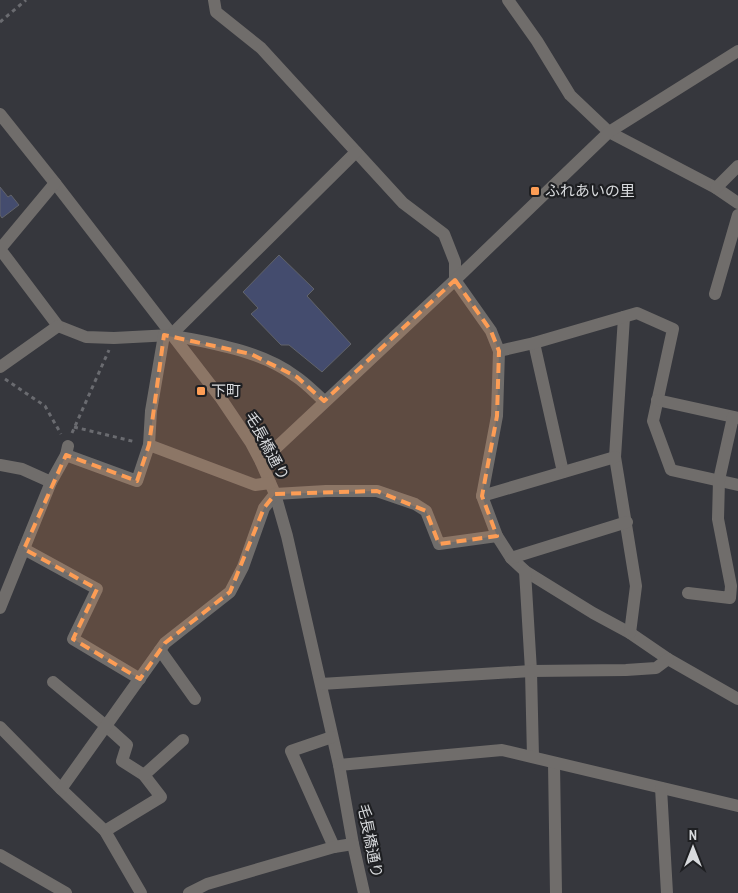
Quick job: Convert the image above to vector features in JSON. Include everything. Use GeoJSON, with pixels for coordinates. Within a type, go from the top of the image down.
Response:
{"type":"FeatureCollection","features":[{"type":"Feature","properties":{"kind":"street"},"geometry":{"type":"LineString","coordinates":[[214,0],[216,12],[261,48],[403,203],[444,234],[454,262],[455,280],[491,330],[499,351],[497,416],[482,496],[498,536],[511,558],[525,571],[593,613],[630,633],[668,659],[738,699]]}},
{"type":"Feature","properties":{"kind":"street"},"geometry":{"type":"LineString","coordinates":[[508,0],[537,41],[570,95],[609,132],[716,188],[738,203]]}},
{"type":"Feature","properties":{"kind":"street"},"geometry":{"type":"LineString","coordinates":[[261,462],[609,132],[738,51]]}},
{"type":"Feature","properties":{"kind":"street","name":"毛長橋通り"},"geometry":{"type":"LineString","coordinates":[[0,114],[55,183],[168,335],[220,397],[251,443],[261,462],[287,536],[321,684],[364,893]]}},
{"type":"Feature","properties":{"kind":"street"},"geometry":{"type":"LineString","coordinates":[[0,608],[51,482],[67,450],[137,481],[149,445],[151,411],[168,335],[356,152]]}},
{"type":"Feature","properties":{"kind":"street"},"geometry":{"type":"LineString","coordinates":[[716,188],[738,166]]}},
{"type":"Feature","properties":{"kind":"street"},"geometry":{"type":"LineString","coordinates":[[55,183],[0,249],[58,326],[86,337],[114,338],[168,335],[227,347],[251,354],[284,368],[324,401]]}},
{"type":"Feature","properties":{"kind":"street"},"geometry":{"type":"LineString","coordinates":[[714,294],[738,215]]}},
{"type":"Feature","properties":{"kind":"street"},"geometry":{"type":"LineString","coordinates":[[499,351],[534,343],[637,313],[673,329],[653,421],[671,470],[738,485]]}},
{"type":"Feature","properties":{"kind":"street"},"geometry":{"type":"LineString","coordinates":[[624,317],[615,457],[636,586],[630,633]]}},
{"type":"Feature","properties":{"kind":"street"},"geometry":{"type":"LineString","coordinates":[[0,367],[58,326]]}},
{"type":"Feature","properties":{"kind":"street"},"geometry":{"type":"LineString","coordinates":[[534,343],[564,472]]}},
{"type":"Feature","properties":{"kind":"street"},"geometry":{"type":"LineString","coordinates":[[657,400],[735,417],[719,480],[718,520],[730,586],[730,598],[688,593]]}},
{"type":"Feature","properties":{"kind":"street"},"geometry":{"type":"LineString","coordinates":[[149,445],[255,485],[272,489],[377,491],[415,504],[426,511],[439,544],[498,536]]}},
{"type":"Feature","properties":{"kind":"street"},"geometry":{"type":"LineString","coordinates":[[482,496],[615,457]]}},
{"type":"Feature","properties":{"kind":"street"},"geometry":{"type":"LineString","coordinates":[[0,465],[22,469],[51,482]]}},
{"type":"Feature","properties":{"kind":"street"},"geometry":{"type":"LineString","coordinates":[[61,789],[165,643],[230,592],[243,567],[272,489]]}},
{"type":"Feature","properties":{"kind":"street"},"geometry":{"type":"LineString","coordinates":[[511,558],[627,522]]}},
{"type":"Feature","properties":{"kind":"street"},"geometry":{"type":"LineString","coordinates":[[24,549],[96,589],[73,639],[140,679]]}},
{"type":"Feature","properties":{"kind":"street"},"geometry":{"type":"LineString","coordinates":[[525,571],[531,671],[533,757]]}},
{"type":"Feature","properties":{"kind":"street"},"geometry":{"type":"LineString","coordinates":[[160,650],[195,699]]}},
{"type":"Feature","properties":{"kind":"street"},"geometry":{"type":"LineString","coordinates":[[321,684],[531,671],[656,668],[668,659]]}},
{"type":"Feature","properties":{"kind":"street"},"geometry":{"type":"LineString","coordinates":[[53,682],[127,745],[122,761],[144,775],[160,797],[106,831]]}},
{"type":"Feature","properties":{"kind":"street"},"geometry":{"type":"LineString","coordinates":[[1,730],[106,831],[141,893]]}},
{"type":"Feature","properties":{"kind":"street"},"geometry":{"type":"LineString","coordinates":[[332,737],[291,752],[334,847]]}},
{"type":"Feature","properties":{"kind":"street"},"geometry":{"type":"LineString","coordinates":[[144,775],[183,740]]}},
{"type":"Feature","properties":{"kind":"street"},"geometry":{"type":"LineString","coordinates":[[338,766],[502,750],[738,806]]}},
{"type":"Feature","properties":{"kind":"street"},"geometry":{"type":"LineString","coordinates":[[554,762],[556,893]]}},
{"type":"Feature","properties":{"kind":"street"},"geometry":{"type":"LineString","coordinates":[[661,788],[667,893]]}},
{"type":"Feature","properties":{"kind":"street"},"geometry":{"type":"LineString","coordinates":[[189,893],[207,884],[334,847],[353,844]]}},
{"type":"Feature","properties":{"kind":"street"},"geometry":{"type":"LineString","coordinates":[[0,855],[66,893]]}},
{"type":"Feature","properties":{"kind":"path"},"geometry":{"type":"LineString","coordinates":[[0,22],[26,0]]}},
{"type":"Feature","properties":{"kind":"path"},"geometry":{"type":"LineString","coordinates":[[67,450],[74,428],[114,338]]}},
{"type":"Feature","properties":{"kind":"path"},"geometry":{"type":"LineString","coordinates":[[0,376],[45,406],[67,450]]}},
{"type":"Feature","properties":{"kind":"path"},"geometry":{"type":"LineString","coordinates":[[74,428],[149,445]]}},
{"type":"Feature","properties":{"kind":"highlighted area"},"geometry":{"type":"Polygon","coordinates":[[[455,280],[491,331],[499,351],[497,416],[482,496],[497,536],[439,544],[426,511],[377,491],[275,494],[264,508],[230,592],[165,643],[140,679],[73,639],[97,589],[24,549],[66,455],[137,481],[149,445],[164,335],[251,354],[297,377],[324,401],[455,280]]]}},
{"type":"Feature","properties":{"kind":"building"},"geometry":{"type":"Polygon","coordinates":[[[0,187],[8,197],[11,195],[19,205],[2,218],[0,215],[0,187]]]}},
{"type":"Feature","properties":{"kind":"building"},"geometry":{"type":"Polygon","coordinates":[[[279,255],[314,289],[307,296],[351,344],[322,372],[289,345],[281,345],[251,314],[258,308],[243,292],[279,255]]]}},
{"type":"Feature","properties":{"kind":"place","name":"ふれあいの里"},"geometry":{"type":"Point","coordinates":[535,191]}},
{"type":"Feature","properties":{"kind":"place","name":"下町"},"geometry":{"type":"Point","coordinates":[201,391]}}]}
